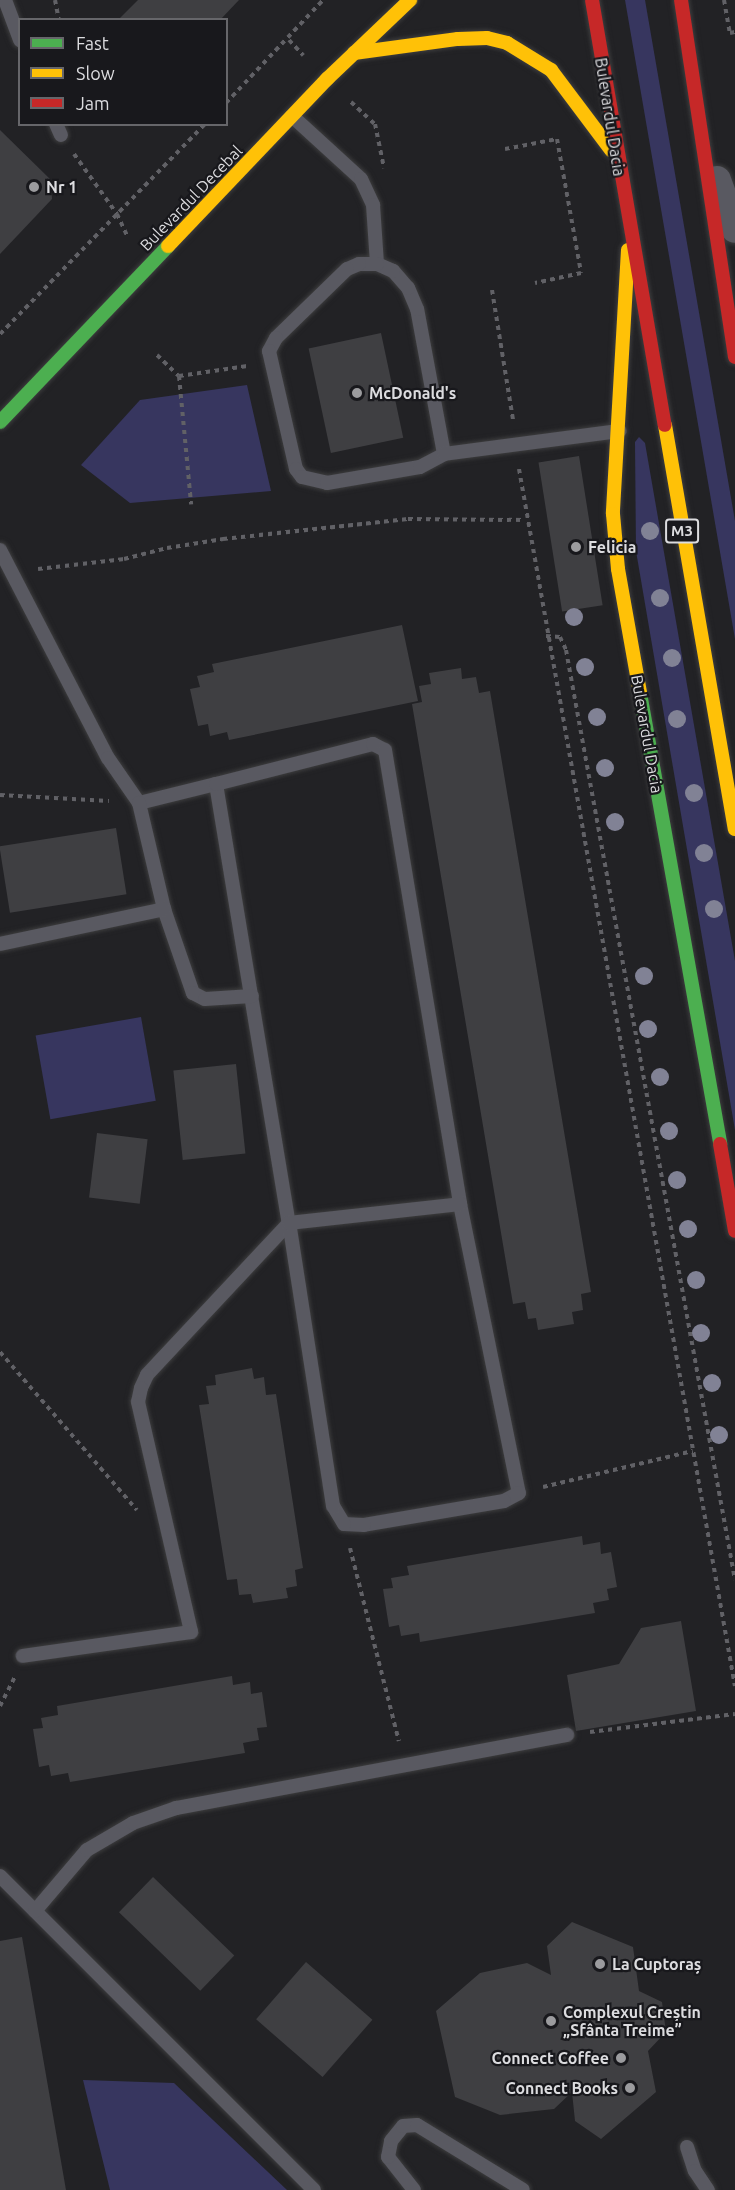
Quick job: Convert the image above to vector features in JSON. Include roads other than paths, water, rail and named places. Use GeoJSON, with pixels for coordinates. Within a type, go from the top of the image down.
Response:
{"type":"FeatureCollection","features":[{"type":"Feature","properties":{"kind":"main road"},"geometry":{"type":"LineString","coordinates":[[354,53],[387,0]]}},
{"type":"Feature","properties":{"kind":"main road","name":"Bulevardul Decebal"},"geometry":{"type":"LineString","coordinates":[[0,422],[291,116],[410,0]]}},
{"type":"Feature","properties":{"kind":"main road","name":"Bulevardul Dacia"},"geometry":{"type":"LineString","coordinates":[[592,0],[629,233],[735,829]]}},
{"type":"Feature","properties":{"kind":"main road"},"geometry":{"type":"LineString","coordinates":[[681,0],[735,357]]}},
{"type":"Feature","properties":{"kind":"main road"},"geometry":{"type":"LineString","coordinates":[[354,53],[458,39],[487,38],[507,43],[530,54],[551,70],[616,156]]}},
{"type":"Feature","properties":{"kind":"main road","name":"Bulevardul Dacia"},"geometry":{"type":"LineString","coordinates":[[629,233],[613,514],[618,569],[735,1231]]}},
{"type":"Feature","properties":{"kind":"street"},"geometry":{"type":"LineString","coordinates":[[705,149],[735,229]]}},
{"type":"Feature","properties":{"kind":"lane"},"geometry":{"type":"LineString","coordinates":[[5,0],[18,35]]}},
{"type":"Feature","properties":{"kind":"lane"},"geometry":{"type":"LineString","coordinates":[[291,116],[361,179],[373,205],[377,264]]}},
{"type":"Feature","properties":{"kind":"lane"},"geometry":{"type":"LineString","coordinates":[[444,454],[417,309],[408,288],[393,270],[377,264],[359,264],[347,269],[276,338],[269,351],[296,469],[302,477],[327,483],[420,467],[444,454],[619,431]]}},
{"type":"Feature","properties":{"kind":"lane"},"geometry":{"type":"LineString","coordinates":[[0,550],[108,758],[139,803],[164,909],[193,993],[205,999],[252,996]]}},
{"type":"Feature","properties":{"kind":"lane"},"geometry":{"type":"LineString","coordinates":[[139,803],[373,744],[385,750],[460,1204],[519,1493],[504,1501],[364,1525],[344,1524],[333,1506],[289,1223],[216,784]]}},
{"type":"Feature","properties":{"kind":"lane"},"geometry":{"type":"LineString","coordinates":[[0,944],[164,909]]}},
{"type":"Feature","properties":{"kind":"lane"},"geometry":{"type":"LineString","coordinates":[[23,1656],[190,1632],[138,1402],[141,1388],[147,1375],[289,1223],[460,1204]]}},
{"type":"Feature","properties":{"kind":"lane"},"geometry":{"type":"LineString","coordinates":[[35,1911],[87,1850],[133,1823],[176,1808],[567,1735]]}},
{"type":"Feature","properties":{"kind":"lane"},"geometry":{"type":"LineString","coordinates":[[0,1876],[314,2190]]}},
{"type":"Feature","properties":{"kind":"lane"},"geometry":{"type":"LineString","coordinates":[[414,2190],[388,2157],[391,2141],[403,2126],[417,2124],[523,2190]]}},
{"type":"Feature","properties":{"kind":"lane"},"geometry":{"type":"LineString","coordinates":[[687,2147],[695,2171],[708,2190]]}},
{"type":"Feature","properties":{"kind":"place","name":"Nr 1"},"geometry":{"type":"Point","coordinates":[34,187]}},
{"type":"Feature","properties":{"kind":"place","name":"McDonald's"},"geometry":{"type":"Point","coordinates":[357,393]}},
{"type":"Feature","properties":{"kind":"place","name":"Felicia"},"geometry":{"type":"Point","coordinates":[576,547]}},
{"type":"Feature","properties":{"kind":"place","name":"La Cuptoraș"},"geometry":{"type":"Point","coordinates":[600,1964]}},
{"type":"Feature","properties":{"kind":"place","name":"Complexul Creștin „Sfânta Treime”"},"geometry":{"type":"Point","coordinates":[551,2021]}},
{"type":"Feature","properties":{"kind":"place","name":"Connect Coffee"},"geometry":{"type":"Point","coordinates":[621,2058]}},
{"type":"Feature","properties":{"kind":"place","name":"Connect Books"},"geometry":{"type":"Point","coordinates":[630,2088]}}]}
